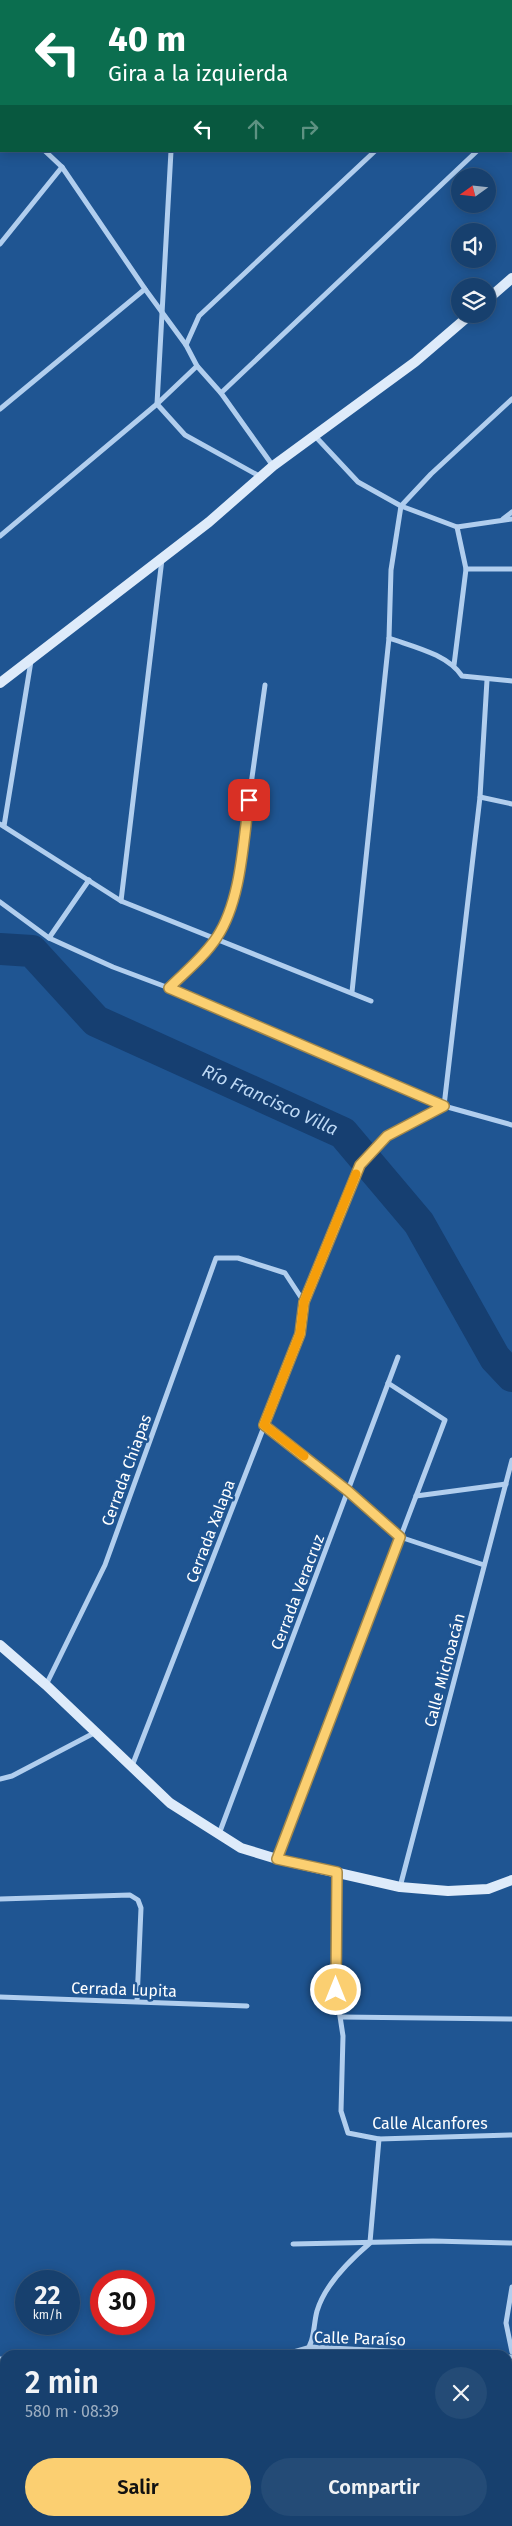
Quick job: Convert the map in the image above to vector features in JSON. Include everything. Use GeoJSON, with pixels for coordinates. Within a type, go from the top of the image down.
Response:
{"type":"FeatureCollection","features":[{"type":"Feature","properties":{"kind":"main road"},"geometry":{"type":"LineString","coordinates":[[496,292],[512,278]]}},
{"type":"Feature","properties":{"kind":"main road"},"geometry":{"type":"LineString","coordinates":[[0,683],[209,522],[273,466],[415,362],[460,323]]}},
{"type":"Feature","properties":{"kind":"main road"},"geometry":{"type":"LineString","coordinates":[[0,1645],[46,1685],[170,1803],[219,1836],[241,1848],[277,1859],[400,1887],[448,1891],[488,1889],[512,1880]]}},
{"type":"Feature","properties":{"kind":"street"},"geometry":{"type":"LineString","coordinates":[[46,152],[62,167],[163,315],[186,345],[197,366],[221,393],[273,466]]}},
{"type":"Feature","properties":{"kind":"street"},"geometry":{"type":"LineString","coordinates":[[171,152],[157,404],[185,435],[261,477]]}},
{"type":"Feature","properties":{"kind":"street"},"geometry":{"type":"LineString","coordinates":[[186,345],[199,316],[374,152]]}},
{"type":"Feature","properties":{"kind":"street"},"geometry":{"type":"LineString","coordinates":[[221,393],[476,152]]}},
{"type":"Feature","properties":{"kind":"street"},"geometry":{"type":"LineString","coordinates":[[0,244],[62,167]]}},
{"type":"Feature","properties":{"kind":"street"},"geometry":{"type":"LineString","coordinates":[[0,409],[145,289]]}},
{"type":"Feature","properties":{"kind":"street"},"geometry":{"type":"LineString","coordinates":[[0,536],[157,404],[197,366]]}},
{"type":"Feature","properties":{"kind":"street"},"geometry":{"type":"LineString","coordinates":[[352,992],[389,638],[391,570],[401,506],[431,474],[512,399]]}},
{"type":"Feature","properties":{"kind":"street"},"geometry":{"type":"LineString","coordinates":[[315,436],[358,482],[401,506],[457,527],[512,519]]}},
{"type":"Feature","properties":{"kind":"street"},"geometry":{"type":"LineString","coordinates":[[503,520],[512,512]]}},
{"type":"Feature","properties":{"kind":"street"},"geometry":{"type":"LineString","coordinates":[[454,665],[466,569],[457,527]]}},
{"type":"Feature","properties":{"kind":"street"},"geometry":{"type":"LineString","coordinates":[[121,902],[162,558]]}},
{"type":"Feature","properties":{"kind":"street"},"geometry":{"type":"LineString","coordinates":[[466,569],[512,570]]}},
{"type":"Feature","properties":{"kind":"street"},"geometry":{"type":"LineString","coordinates":[[389,638],[424,650],[454,665],[462,676],[512,681]]}},
{"type":"Feature","properties":{"kind":"street"},"geometry":{"type":"LineString","coordinates":[[31,661],[2,825],[121,902],[371,1001]]}},
{"type":"Feature","properties":{"kind":"street"},"geometry":{"type":"LineString","coordinates":[[444,1106],[480,797],[487,680]]}},
{"type":"Feature","properties":{"kind":"street"},"geometry":{"type":"LineString","coordinates":[[169,988],[216,940],[226,923],[238,877],[265,685]]}},
{"type":"Feature","properties":{"kind":"street"},"geometry":{"type":"LineString","coordinates":[[480,797],[512,804]]}},
{"type":"Feature","properties":{"kind":"street"},"geometry":{"type":"LineString","coordinates":[[49,938],[89,880]]}},
{"type":"Feature","properties":{"kind":"street"},"geometry":{"type":"LineString","coordinates":[[0,902],[49,938],[113,967],[169,988],[444,1106],[512,1125]]}},
{"type":"Feature","properties":{"kind":"street","name":"Cerrada Xalapa"},"geometry":{"type":"LineString","coordinates":[[132,1766],[300,1334],[304,1302],[360,1165],[387,1136],[444,1106]]}},
{"type":"Feature","properties":{"kind":"street","name":"Cerrada Chiapas"},"geometry":{"type":"LineString","coordinates":[[46,1685],[105,1565],[216,1258],[238,1258],[285,1273],[304,1302]]}},
{"type":"Feature","properties":{"kind":"street","name":"Cerrada Veracruz"},"geometry":{"type":"LineString","coordinates":[[219,1836],[398,1357]]}},
{"type":"Feature","properties":{"kind":"street"},"geometry":{"type":"LineString","coordinates":[[277,1859],[445,1420],[388,1383]]}},
{"type":"Feature","properties":{"kind":"street"},"geometry":{"type":"LineString","coordinates":[[264,1425],[348,1491],[400,1537],[484,1566]]}},
{"type":"Feature","properties":{"kind":"street","name":"Calle Michoacán"},"geometry":{"type":"LineString","coordinates":[[400,1887],[512,1460]]}},
{"type":"Feature","properties":{"kind":"street"},"geometry":{"type":"LineString","coordinates":[[416,1496],[506,1484]]}},
{"type":"Feature","properties":{"kind":"street"},"geometry":{"type":"LineString","coordinates":[[0,1779],[12,1776],[96,1732]]}},
{"type":"Feature","properties":{"kind":"street"},"geometry":{"type":"LineString","coordinates":[[337,1872],[336,1990],[341,2018],[512,2020]]}},
{"type":"Feature","properties":{"kind":"street"},"geometry":{"type":"LineString","coordinates":[[0,1899],[130,1895],[138,1900],[141,1908],[137,2001]]}},
{"type":"Feature","properties":{"kind":"street","name":"Cerrada Lupita"},"geometry":{"type":"LineString","coordinates":[[0,1997],[247,2006]]}},
{"type":"Feature","properties":{"kind":"street","name":"Calle Alcanfores"},"geometry":{"type":"LineString","coordinates":[[341,2018],[341,2111],[348,2133],[379,2139],[512,2135]]}},
{"type":"Feature","properties":{"kind":"street"},"geometry":{"type":"LineString","coordinates":[[308,2350],[318,2309],[343,2266],[370,2242],[379,2139]]}},
{"type":"Feature","properties":{"kind":"street"},"geometry":{"type":"LineString","coordinates":[[293,2244],[370,2242],[512,2243]]}},
{"type":"Feature","properties":{"kind":"street"},"geometry":{"type":"LineString","coordinates":[[512,2287],[506,2324],[512,2350]]}},
{"type":"Feature","properties":{"kind":"street","name":"Calle Paraíso"},"geometry":{"type":"LineString","coordinates":[[300,2350],[310,2347],[369,2350]]}},
{"type":"Feature","properties":{"kind":"waterway","name":"Río Francisco Villa"},"geometry":{"type":"LineString","coordinates":[[0,949],[32,951],[96,1021],[343,1133],[419,1223],[495,1358],[512,1376]]}},
{"type":"Feature","properties":{"kind":"slow traffic"},"geometry":{"type":"LineString","coordinates":[[304,1456],[264,1425],[300,1334],[304,1302],[356,1174]]}},
{"type":"Feature","properties":{"kind":"route"},"geometry":{"type":"LineString","coordinates":[[249,800],[238,877],[226,923],[216,940],[169,988],[444,1106],[387,1136],[360,1165],[304,1302],[300,1334],[264,1425],[348,1491],[400,1537],[277,1859],[337,1872],[336,1990]]}}]}
